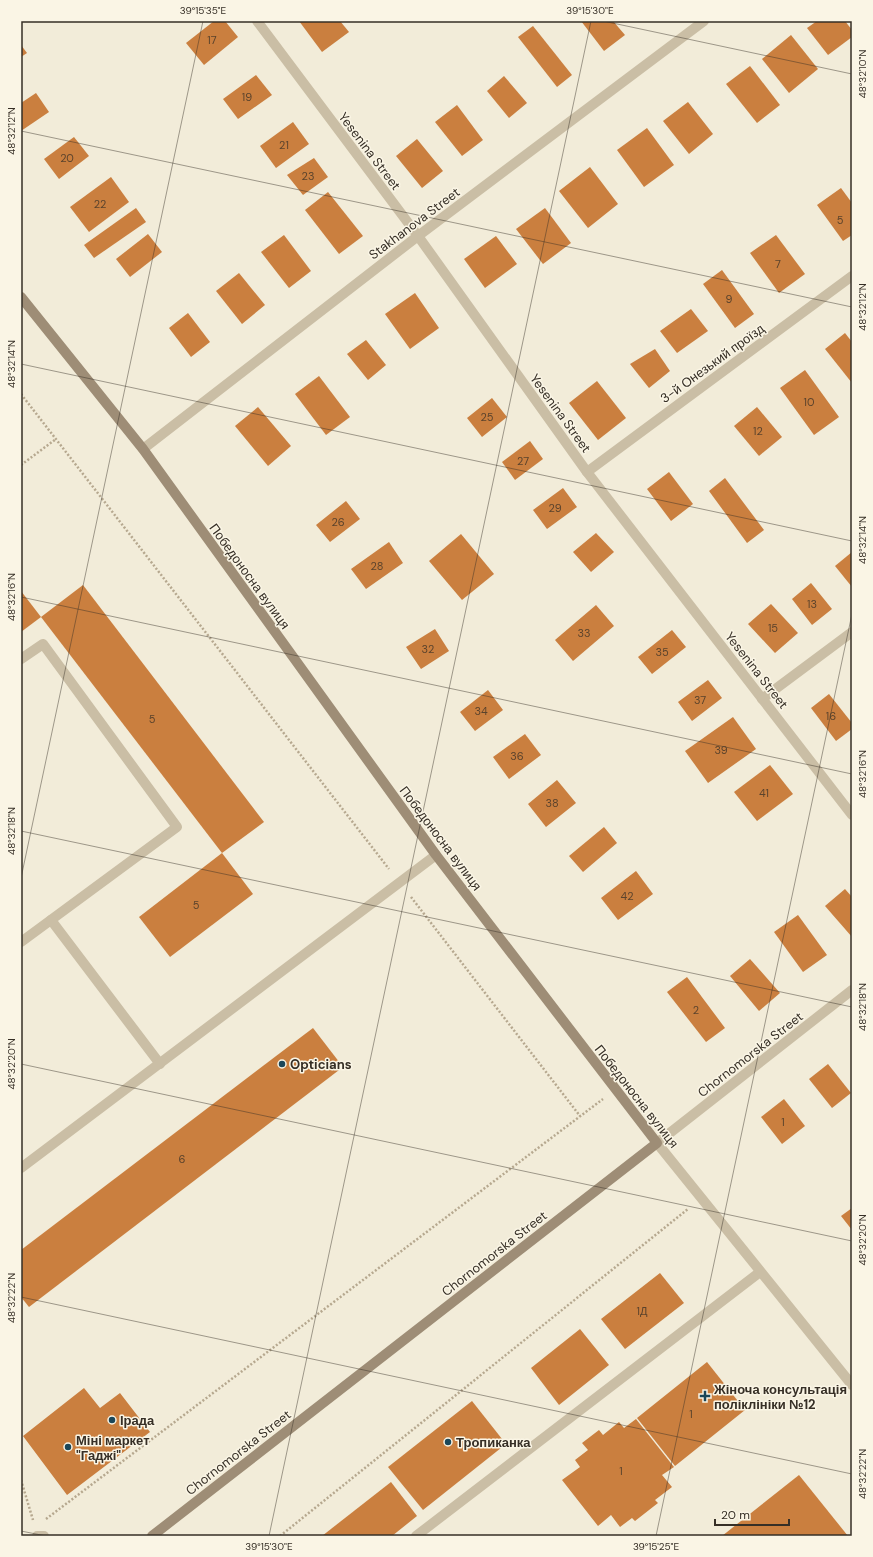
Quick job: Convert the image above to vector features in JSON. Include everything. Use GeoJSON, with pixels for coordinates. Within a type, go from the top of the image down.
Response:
{"type":"FeatureCollection","features":[{"type":"Feature","properties":{"kind":"street","name":"Yesenina Street"},"geometry":{"type":"LineString","coordinates":[[257,21],[418,236],[587,472],[852,815]]}},
{"type":"Feature","properties":{"kind":"street","name":"Stakhanova Street"},"geometry":{"type":"LineString","coordinates":[[143,449],[418,236],[704,21]]}},
{"type":"Feature","properties":{"kind":"street","name":"3-й Онезький проїзд"},"geometry":{"type":"LineString","coordinates":[[587,472],[852,276]]}},
{"type":"Feature","properties":{"kind":"street","name":"Победоносна вулиця"},"geometry":{"type":"LineString","coordinates":[[21,297],[143,449],[436,855],[657,1143],[852,1385]]}},
{"type":"Feature","properties":{"kind":"street"},"geometry":{"type":"LineString","coordinates":[[762,699],[852,632]]}},
{"type":"Feature","properties":{"kind":"street"},"geometry":{"type":"LineString","coordinates":[[21,659],[43,644],[177,827],[21,942]]}},
{"type":"Feature","properties":{"kind":"street"},"geometry":{"type":"LineString","coordinates":[[21,1168],[436,855]]}},
{"type":"Feature","properties":{"kind":"street"},"geometry":{"type":"LineString","coordinates":[[51,920],[160,1064]]}},
{"type":"Feature","properties":{"kind":"street","name":"Chornomorska Street"},"geometry":{"type":"LineString","coordinates":[[152,1536],[852,990]]}},
{"type":"Feature","properties":{"kind":"street"},"geometry":{"type":"LineString","coordinates":[[416,1536],[760,1272]]}},
{"type":"Feature","properties":{"kind":"path"},"geometry":{"type":"LineString","coordinates":[[21,394],[580,1116]]}},
{"type":"Feature","properties":{"kind":"path"},"geometry":{"type":"LineString","coordinates":[[21,465],[56,439]]}},
{"type":"Feature","properties":{"kind":"path"},"geometry":{"type":"LineString","coordinates":[[21,1480],[39,1533],[580,1116],[616,1090]]}},
{"type":"Feature","properties":{"kind":"path"},"geometry":{"type":"LineString","coordinates":[[280,1536],[701,1198]]}},
{"type":"Feature","properties":{"kind":"building"},"geometry":{"type":"Polygon","coordinates":[[[214,21],[225,21],[238,37],[204,65],[186,43],[214,21]]]}},
{"type":"Feature","properties":{"kind":"building"},"geometry":{"type":"Polygon","coordinates":[[[299,21],[340,21],[349,32],[322,52],[299,21]]]}},
{"type":"Feature","properties":{"kind":"building"},"geometry":{"type":"Polygon","coordinates":[[[581,21],[613,21],[625,35],[604,51],[581,21]]]}},
{"type":"Feature","properties":{"kind":"building"},"geometry":{"type":"Polygon","coordinates":[[[817,21],[845,21],[852,30],[852,37],[828,55],[807,28],[817,21]]]}},
{"type":"Feature","properties":{"kind":"building"},"geometry":{"type":"Polygon","coordinates":[[[533,26],[572,75],[557,87],[518,37],[533,26]]]}},
{"type":"Feature","properties":{"kind":"building"},"geometry":{"type":"Polygon","coordinates":[[[791,35],[818,69],[789,93],[762,59],[791,35]]]}},
{"type":"Feature","properties":{"kind":"building"},"geometry":{"type":"Polygon","coordinates":[[[21,45],[27,53],[21,57],[21,45]]]}},
{"type":"Feature","properties":{"kind":"building"},"geometry":{"type":"Polygon","coordinates":[[[750,66],[780,105],[757,123],[726,84],[750,66]]]}},
{"type":"Feature","properties":{"kind":"building"},"geometry":{"type":"Polygon","coordinates":[[[256,75],[272,95],[238,119],[223,99],[256,75]]]}},
{"type":"Feature","properties":{"kind":"building"},"geometry":{"type":"Polygon","coordinates":[[[504,76],[527,103],[509,118],[487,91],[504,76]]]}},
{"type":"Feature","properties":{"kind":"building"},"geometry":{"type":"Polygon","coordinates":[[[36,93],[49,112],[21,131],[21,103],[36,93]]]}},
{"type":"Feature","properties":{"kind":"building"},"geometry":{"type":"Polygon","coordinates":[[[688,102],[713,134],[689,154],[663,121],[688,102]]]}},
{"type":"Feature","properties":{"kind":"building"},"geometry":{"type":"Polygon","coordinates":[[[457,105],[483,140],[462,156],[435,122],[457,105]]]}},
{"type":"Feature","properties":{"kind":"building"},"geometry":{"type":"Polygon","coordinates":[[[293,122],[309,144],[276,168],[260,146],[293,122]]]}},
{"type":"Feature","properties":{"kind":"building"},"geometry":{"type":"Polygon","coordinates":[[[647,128],[674,165],[644,187],[617,150],[647,128]]]}},
{"type":"Feature","properties":{"kind":"building"},"geometry":{"type":"Polygon","coordinates":[[[74,137],[89,156],[59,179],[44,159],[74,137]]]}},
{"type":"Feature","properties":{"kind":"building"},"geometry":{"type":"Polygon","coordinates":[[[417,139],[443,171],[422,188],[396,156],[417,139]]]}},
{"type":"Feature","properties":{"kind":"building"},"geometry":{"type":"Polygon","coordinates":[[[314,158],[328,177],[303,195],[287,175],[314,158]]]}},
{"type":"Feature","properties":{"kind":"building"},"geometry":{"type":"Polygon","coordinates":[[[590,167],[618,204],[588,228],[559,191],[590,167]]]}},
{"type":"Feature","properties":{"kind":"building"},"geometry":{"type":"Polygon","coordinates":[[[111,177],[129,202],[89,232],[70,207],[111,177]]]}},
{"type":"Feature","properties":{"kind":"building"},"geometry":{"type":"Polygon","coordinates":[[[841,188],[852,203],[852,235],[843,241],[817,205],[841,188]]]}},
{"type":"Feature","properties":{"kind":"building"},"geometry":{"type":"Polygon","coordinates":[[[328,192],[363,236],[339,254],[305,210],[328,192]]]}},
{"type":"Feature","properties":{"kind":"building"},"geometry":{"type":"Polygon","coordinates":[[[136,208],[146,222],[94,258],[84,245],[136,208]]]}},
{"type":"Feature","properties":{"kind":"building"},"geometry":{"type":"Polygon","coordinates":[[[545,208],[571,243],[543,264],[516,229],[545,208]]]}},
{"type":"Feature","properties":{"kind":"building"},"geometry":{"type":"Polygon","coordinates":[[[148,234],[162,252],[130,277],[116,259],[148,234]]]}},
{"type":"Feature","properties":{"kind":"building"},"geometry":{"type":"Polygon","coordinates":[[[284,235],[311,271],[289,288],[261,252],[284,235]]]}},
{"type":"Feature","properties":{"kind":"building"},"geometry":{"type":"Polygon","coordinates":[[[776,235],[805,274],[779,293],[750,253],[776,235]]]}},
{"type":"Feature","properties":{"kind":"building"},"geometry":{"type":"Polygon","coordinates":[[[496,236],[517,264],[485,288],[464,259],[496,236]]]}},
{"type":"Feature","properties":{"kind":"building"},"geometry":{"type":"Polygon","coordinates":[[[722,270],[754,314],[735,328],[703,284],[722,270]]]}},
{"type":"Feature","properties":{"kind":"building"},"geometry":{"type":"Polygon","coordinates":[[[239,273],[265,305],[242,324],[216,291],[239,273]]]}},
{"type":"Feature","properties":{"kind":"building"},"geometry":{"type":"Polygon","coordinates":[[[415,293],[439,328],[410,349],[385,314],[415,293]]]}},
{"type":"Feature","properties":{"kind":"building"},"geometry":{"type":"Polygon","coordinates":[[[691,309],[708,331],[677,353],[660,331],[691,309]]]}},
{"type":"Feature","properties":{"kind":"building"},"geometry":{"type":"Polygon","coordinates":[[[188,313],[210,342],[191,357],[169,328],[188,313]]]}},
{"type":"Feature","properties":{"kind":"building"},"geometry":{"type":"Polygon","coordinates":[[[845,333],[852,342],[852,383],[825,349],[845,333]]]}},
{"type":"Feature","properties":{"kind":"building"},"geometry":{"type":"Polygon","coordinates":[[[366,340],[386,365],[368,380],[347,354],[366,340]]]}},
{"type":"Feature","properties":{"kind":"building"},"geometry":{"type":"Polygon","coordinates":[[[655,349],[670,371],[649,388],[630,364],[655,349]]]}},
{"type":"Feature","properties":{"kind":"building"},"geometry":{"type":"Polygon","coordinates":[[[805,370],[839,417],[814,435],[780,388],[805,370]]]}},
{"type":"Feature","properties":{"kind":"building"},"geometry":{"type":"Polygon","coordinates":[[[319,376],[350,417],[326,435],[295,394],[319,376]]]}},
{"type":"Feature","properties":{"kind":"building"},"geometry":{"type":"Polygon","coordinates":[[[597,381],[626,418],[598,440],[569,403],[597,381]]]}},
{"type":"Feature","properties":{"kind":"building"},"geometry":{"type":"Polygon","coordinates":[[[492,398],[507,417],[482,437],[467,418],[492,398]]]}},
{"type":"Feature","properties":{"kind":"building"},"geometry":{"type":"Polygon","coordinates":[[[258,407],[291,446],[268,466],[235,426],[258,407]]]}},
{"type":"Feature","properties":{"kind":"building"},"geometry":{"type":"Polygon","coordinates":[[[757,407],[782,437],[759,456],[734,426],[757,407]]]}},
{"type":"Feature","properties":{"kind":"building"},"geometry":{"type":"Polygon","coordinates":[[[530,441],[543,459],[515,480],[502,462],[530,441]]]}},
{"type":"Feature","properties":{"kind":"building"},"geometry":{"type":"Polygon","coordinates":[[[669,472],[693,504],[671,521],[647,489],[669,472]]]}},
{"type":"Feature","properties":{"kind":"building"},"geometry":{"type":"Polygon","coordinates":[[[725,478],[764,530],[747,543],[709,491],[725,478]]]}},
{"type":"Feature","properties":{"kind":"building"},"geometry":{"type":"Polygon","coordinates":[[[563,488],[577,507],[547,529],[533,510],[563,488]]]}},
{"type":"Feature","properties":{"kind":"building"},"geometry":{"type":"Polygon","coordinates":[[[346,501],[360,519],[330,542],[316,525],[346,501]]]}},
{"type":"Feature","properties":{"kind":"building"},"geometry":{"type":"Polygon","coordinates":[[[596,533],[614,552],[591,572],[573,552],[596,533]]]}},
{"type":"Feature","properties":{"kind":"building"},"geometry":{"type":"Polygon","coordinates":[[[461,534],[494,574],[462,600],[429,561],[461,534]]]}},
{"type":"Feature","properties":{"kind":"building"},"geometry":{"type":"Polygon","coordinates":[[[389,542],[403,563],[366,589],[351,569],[389,542]]]}},
{"type":"Feature","properties":{"kind":"building"},"geometry":{"type":"Polygon","coordinates":[[[852,552],[852,587],[835,566],[852,552]]]}},
{"type":"Feature","properties":{"kind":"building"},"geometry":{"type":"Polygon","coordinates":[[[811,583],[832,609],[812,625],[792,599],[811,583]]]}},
{"type":"Feature","properties":{"kind":"building"},"geometry":{"type":"Polygon","coordinates":[[[83,585],[264,822],[222,853],[41,617],[83,585]]]}},
{"type":"Feature","properties":{"kind":"building"},"geometry":{"type":"Polygon","coordinates":[[[21,591],[41,617],[21,632],[21,591]]]}},
{"type":"Feature","properties":{"kind":"building"},"geometry":{"type":"Polygon","coordinates":[[[771,604],[798,633],[775,653],[748,624],[771,604]]]}},
{"type":"Feature","properties":{"kind":"building"},"geometry":{"type":"Polygon","coordinates":[[[596,605],[614,626],[573,661],[555,640],[596,605]]]}},
{"type":"Feature","properties":{"kind":"building"},"geometry":{"type":"Polygon","coordinates":[[[435,629],[449,651],[421,669],[406,647],[435,629]]]}},
{"type":"Feature","properties":{"kind":"building"},"geometry":{"type":"Polygon","coordinates":[[[672,630],[686,647],[652,674],[638,657],[672,630]]]}},
{"type":"Feature","properties":{"kind":"building"},"geometry":{"type":"Polygon","coordinates":[[[708,680],[722,698],[692,721],[678,702],[708,680]]]}},
{"type":"Feature","properties":{"kind":"building"},"geometry":{"type":"Polygon","coordinates":[[[488,690],[503,710],[475,731],[460,712],[488,690]]]}},
{"type":"Feature","properties":{"kind":"building"},"geometry":{"type":"Polygon","coordinates":[[[829,694],[852,723],[852,729],[836,741],[811,708],[829,694]]]}},
{"type":"Feature","properties":{"kind":"building"},"geometry":{"type":"Polygon","coordinates":[[[733,717],[756,749],[708,783],[685,751],[733,717]]]}},
{"type":"Feature","properties":{"kind":"building"},"geometry":{"type":"Polygon","coordinates":[[[525,734],[541,755],[509,779],[493,757],[525,734]]]}},
{"type":"Feature","properties":{"kind":"building"},"geometry":{"type":"Polygon","coordinates":[[[770,765],[793,794],[757,821],[734,792],[770,765]]]}},
{"type":"Feature","properties":{"kind":"building"},"geometry":{"type":"Polygon","coordinates":[[[557,780],[576,803],[546,827],[528,804],[557,780]]]}},
{"type":"Feature","properties":{"kind":"building"},"geometry":{"type":"Polygon","coordinates":[[[604,827],[617,843],[583,872],[569,856],[604,827]]]}},
{"type":"Feature","properties":{"kind":"building"},"geometry":{"type":"Polygon","coordinates":[[[222,853],[253,894],[170,957],[139,917],[222,853]]]}},
{"type":"Feature","properties":{"kind":"building"},"geometry":{"type":"Polygon","coordinates":[[[636,871],[653,894],[618,920],[601,898],[636,871]]]}},
{"type":"Feature","properties":{"kind":"building"},"geometry":{"type":"Polygon","coordinates":[[[845,889],[852,897],[852,937],[825,906],[845,889]]]}},
{"type":"Feature","properties":{"kind":"building"},"geometry":{"type":"Polygon","coordinates":[[[798,915],[827,955],[803,972],[774,932],[798,915]]]}},
{"type":"Feature","properties":{"kind":"building"},"geometry":{"type":"Polygon","coordinates":[[[750,959],[780,993],[759,1011],[730,976],[750,959]]]}},
{"type":"Feature","properties":{"kind":"building"},"geometry":{"type":"Polygon","coordinates":[[[687,977],[725,1028],[706,1042],[667,992],[687,977]]]}},
{"type":"Feature","properties":{"kind":"building"},"geometry":{"type":"Polygon","coordinates":[[[313,1028],[343,1067],[29,1307],[21,1297],[21,1250],[313,1028]]]}},
{"type":"Feature","properties":{"kind":"building"},"geometry":{"type":"Polygon","coordinates":[[[828,1064],[851,1093],[832,1108],[809,1079],[828,1064]]]}},
{"type":"Feature","properties":{"kind":"building"},"geometry":{"type":"Polygon","coordinates":[[[784,1099],[805,1126],[782,1144],[761,1117],[784,1099]]]}},
{"type":"Feature","properties":{"kind":"building"},"geometry":{"type":"Polygon","coordinates":[[[852,1208],[852,1230],[841,1216],[852,1208]]]}},
{"type":"Feature","properties":{"kind":"building"},"geometry":{"type":"Polygon","coordinates":[[[660,1273],[684,1303],[625,1349],[601,1319],[660,1273]]]}},
{"type":"Feature","properties":{"kind":"building"},"geometry":{"type":"Polygon","coordinates":[[[580,1329],[609,1365],[559,1405],[531,1368],[580,1329]]]}},
{"type":"Feature","properties":{"kind":"building"},"geometry":{"type":"Polygon","coordinates":[[[707,1362],[745,1410],[675,1466],[637,1418],[707,1362]]]}},
{"type":"Feature","properties":{"kind":"building","name":"Міні маркет \"Гаджі\""},"geometry":{"type":"Polygon","coordinates":[[[84,1388],[100,1408],[120,1393],[150,1432],[67,1495],[23,1436],[84,1388]]]}},
{"type":"Feature","properties":{"kind":"building"},"geometry":{"type":"Polygon","coordinates":[[[472,1401],[506,1444],[423,1510],[388,1467],[472,1401]]]}},
{"type":"Feature","properties":{"kind":"building"},"geometry":{"type":"Polygon","coordinates":[[[636,1419],[674,1467],[662,1475],[672,1487],[655,1500],[658,1503],[635,1521],[632,1518],[620,1527],[611,1515],[598,1526],[562,1480],[580,1467],[575,1460],[588,1450],[582,1443],[599,1430],[603,1435],[619,1422],[624,1428],[636,1419]]]}},
{"type":"Feature","properties":{"kind":"building"},"geometry":{"type":"Polygon","coordinates":[[[799,1475],[848,1536],[722,1536],[799,1475]]]}},
{"type":"Feature","properties":{"kind":"building"},"geometry":{"type":"Polygon","coordinates":[[[391,1482],[417,1516],[392,1536],[322,1536],[391,1482]]]}},
{"type":"Feature","properties":{"kind":"place","name":"Opticians"},"geometry":{"type":"Point","coordinates":[282,1064]}},
{"type":"Feature","properties":{"kind":"place","name":"Жіноча консультація поліклініки №12"},"geometry":{"type":"Point","coordinates":[705,1396]}},
{"type":"Feature","properties":{"kind":"place","name":"Ірада"},"geometry":{"type":"Point","coordinates":[112,1420]}},
{"type":"Feature","properties":{"kind":"place","name":"Тропиканка"},"geometry":{"type":"Point","coordinates":[448,1442]}},
{"type":"Feature","properties":{"kind":"place","name":"Міні маркет \"Гаджі\""},"geometry":{"type":"Point","coordinates":[68,1447]}}]}
